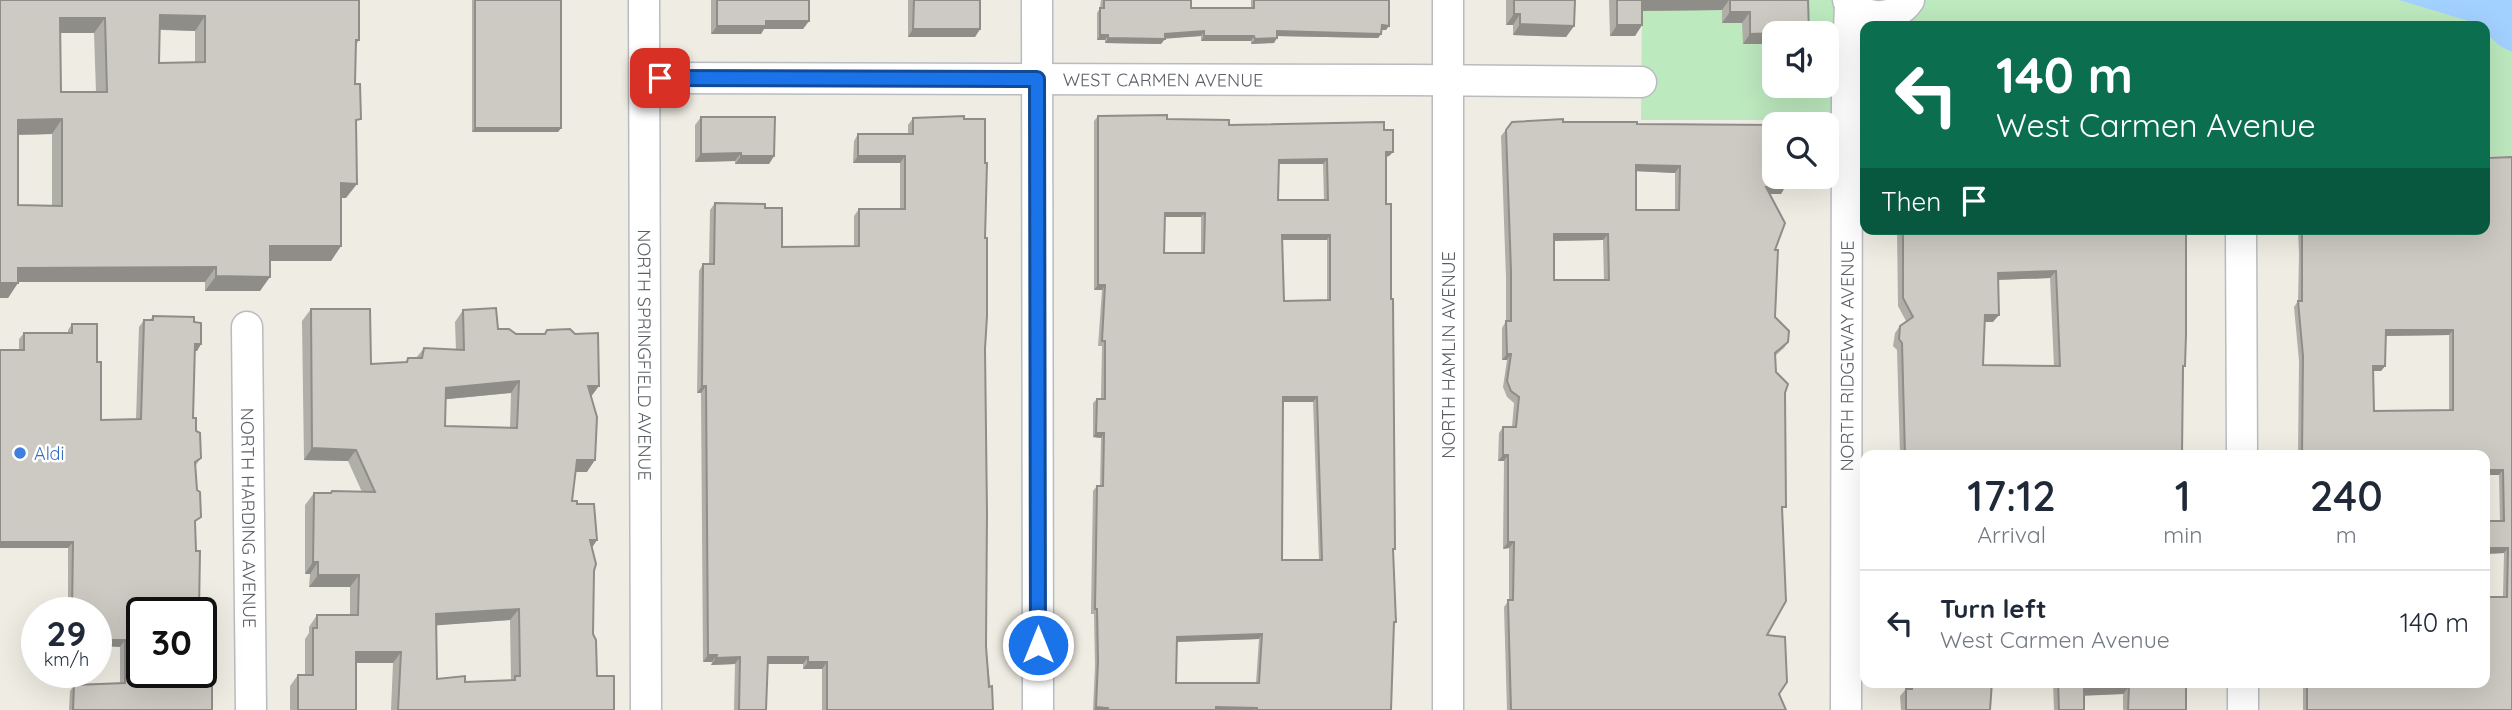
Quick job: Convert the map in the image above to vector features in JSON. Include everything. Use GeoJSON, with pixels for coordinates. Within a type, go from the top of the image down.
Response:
{"type":"FeatureCollection","features":[{"type":"Feature","properties":{"kind":"street","name":"NORTH SPRINGFIELD AVENUE"},"geometry":{"type":"LineString","coordinates":[[644,0],[646,710]]}},
{"type":"Feature","properties":{"kind":"street"},"geometry":{"type":"LineString","coordinates":[[1037,0],[1038,710]]}},
{"type":"Feature","properties":{"kind":"street","name":"NORTH HAMLIN AVENUE"},"geometry":{"type":"LineString","coordinates":[[1448,0],[1448,710]]}},
{"type":"Feature","properties":{"kind":"street","name":"NORTH RIDGEWAY AVENUE"},"geometry":{"type":"LineString","coordinates":[[1849,2],[1860,12],[1884,16],[1896,13],[1909,0]]}},
{"type":"Feature","properties":{"kind":"street","name":"NORTH RIDGEWAY AVENUE"},"geometry":{"type":"LineString","coordinates":[[1846,710],[1849,2]]}},
{"type":"Feature","properties":{"kind":"street","name":"WEST CARMEN AVENUE"},"geometry":{"type":"LineString","coordinates":[[645,78],[1641,82]]}},
{"type":"Feature","properties":{"kind":"street"},"geometry":{"type":"LineString","coordinates":[[2241,235],[2242,450]]}},
{"type":"Feature","properties":{"kind":"street","name":"NORTH HARDING AVENUE"},"geometry":{"type":"LineString","coordinates":[[247,327],[251,710]]}},
{"type":"Feature","properties":{"kind":"street"},"geometry":{"type":"LineString","coordinates":[[2243,688],[2243,710]]}},
{"type":"Feature","properties":{"kind":"green space"},"geometry":{"type":"Polygon","coordinates":[[[1642,0],[2512,0],[2512,156],[2490,156],[2490,21],[1860,21],[1860,120],[1839,120],[1839,112],[1762,112],[1762,120],[1641,120],[1642,0]]]}},
{"type":"Feature","properties":{"kind":"water"},"geometry":{"type":"Polygon","coordinates":[[[2399,0],[2512,0],[2512,52],[2490,37],[2490,21],[2468,21],[2399,0]]]}},
{"type":"Feature","properties":{"kind":"building"},"geometry":{"type":"Polygon","coordinates":[[[0,0],[359,0],[355,84],[360,84],[361,119],[356,120],[357,184],[341,183],[341,246],[270,246],[270,277],[216,276],[216,267],[18,268],[18,283],[0,283],[0,0]],[[160,15],[159,63],[205,62],[205,16],[160,15]],[[60,18],[61,92],[107,92],[105,18],[60,18]],[[62,119],[18,120],[18,205],[62,206],[62,119]]]}},
{"type":"Feature","properties":{"kind":"building"},"geometry":{"type":"Polygon","coordinates":[[[475,0],[561,0],[561,128],[475,128],[475,0]]]}},
{"type":"Feature","properties":{"kind":"building"},"geometry":{"type":"Polygon","coordinates":[[[717,0],[809,0],[809,21],[766,21],[766,26],[717,26],[717,0]]]}},
{"type":"Feature","properties":{"kind":"building"},"geometry":{"type":"Polygon","coordinates":[[[914,0],[980,0],[980,29],[913,29],[914,0]]]}},
{"type":"Feature","properties":{"kind":"building"},"geometry":{"type":"Polygon","coordinates":[[[1104,0],[1191,0],[1191,8],[1254,8],[1254,0],[1389,0],[1389,26],[1382,25],[1381,34],[1277,31],[1277,38],[1255,39],[1254,36],[1204,36],[1204,31],[1165,34],[1165,39],[1108,38],[1108,35],[1100,35],[1100,8],[1104,8],[1104,0]]]}},
{"type":"Feature","properties":{"kind":"building"},"geometry":{"type":"Polygon","coordinates":[[[1514,0],[1575,0],[1574,26],[1520,24],[1520,14],[1514,14],[1514,0]]]}},
{"type":"Feature","properties":{"kind":"building"},"geometry":{"type":"Polygon","coordinates":[[[1617,0],[1642,0],[1642,25],[1617,25],[1617,0]]]}},
{"type":"Feature","properties":{"kind":"building"},"geometry":{"type":"Polygon","coordinates":[[[1730,0],[1808,0],[1809,21],[1762,21],[1762,34],[1750,34],[1750,12],[1730,12],[1730,0]]]}},
{"type":"Feature","properties":{"kind":"building"},"geometry":{"type":"Polygon","coordinates":[[[1167,115],[1167,119],[1229,120],[1229,125],[1384,122],[1384,130],[1393,130],[1393,152],[1386,152],[1386,204],[1391,204],[1393,549],[1396,622],[1391,710],[1257,710],[1216,707],[1216,710],[1107,710],[1108,708],[1096,707],[1097,486],[1103,486],[1104,433],[1096,433],[1097,399],[1105,399],[1105,341],[1102,341],[1105,285],[1098,285],[1098,116],[1167,115]],[[1327,159],[1279,160],[1278,200],[1328,200],[1327,159]],[[1165,213],[1164,253],[1204,253],[1205,213],[1165,213]],[[1282,235],[1284,301],[1330,300],[1330,235],[1282,235]],[[1283,397],[1282,560],[1322,560],[1317,397],[1283,397]],[[1262,634],[1177,637],[1176,683],[1259,683],[1262,634]]]}},
{"type":"Feature","properties":{"kind":"building"},"geometry":{"type":"Polygon","coordinates":[[[964,116],[964,119],[985,119],[986,646],[993,710],[827,710],[827,662],[808,662],[808,657],[768,657],[766,710],[739,710],[740,657],[716,658],[717,655],[708,655],[706,386],[702,386],[703,264],[714,264],[715,203],[765,204],[765,208],[782,208],[782,247],[859,246],[859,209],[905,209],[905,156],[858,156],[858,134],[913,134],[913,118],[964,116]]]}},
{"type":"Feature","properties":{"kind":"building"},"geometry":{"type":"Polygon","coordinates":[[[701,117],[775,117],[774,156],[701,154],[701,117]]]}},
{"type":"Feature","properties":{"kind":"building"},"geometry":{"type":"Polygon","coordinates":[[[1563,119],[1563,122],[1762,125],[1762,189],[1767,189],[1785,223],[1775,250],[1778,250],[1775,317],[1789,331],[1788,342],[1775,353],[1776,372],[1788,384],[1785,393],[1786,507],[1782,507],[1786,601],[1767,635],[1785,637],[1787,682],[1779,694],[1786,710],[1511,710],[1508,600],[1513,600],[1514,542],[1508,542],[1508,455],[1503,455],[1503,427],[1516,427],[1519,397],[1511,391],[1507,381],[1511,354],[1507,354],[1506,321],[1511,321],[1511,271],[1506,130],[1512,122],[1563,119]],[[1636,165],[1636,210],[1679,210],[1680,166],[1636,165]],[[1554,234],[1554,280],[1609,280],[1608,234],[1554,234]]]}},
{"type":"Feature","properties":{"kind":"building"},"geometry":{"type":"Polygon","coordinates":[[[2512,157],[2512,710],[2307,710],[2307,688],[2490,688],[2490,597],[2507,597],[2508,548],[2490,548],[2490,521],[2504,521],[2503,470],[2490,470],[2490,450],[2302,450],[2303,356],[2298,301],[2302,301],[2302,235],[2490,235],[2490,158],[2512,157]],[[2386,330],[2385,366],[2373,366],[2374,411],[2453,410],[2453,330],[2386,330]]]}},
{"type":"Feature","properties":{"kind":"building"},"geometry":{"type":"Polygon","coordinates":[[[1903,235],[2186,235],[2182,450],[1905,450],[1902,343],[1899,339],[1900,326],[1913,317],[1903,298],[1903,235]],[[2056,271],[1998,273],[1999,315],[1985,315],[1983,365],[2060,366],[2056,271]]]}},
{"type":"Feature","properties":{"kind":"building"},"geometry":{"type":"Polygon","coordinates":[[[496,308],[498,329],[509,329],[516,334],[545,334],[547,330],[570,329],[575,334],[598,333],[599,386],[588,386],[597,417],[595,460],[577,460],[572,501],[577,501],[577,504],[594,504],[597,540],[590,540],[596,564],[593,634],[596,640],[597,676],[614,676],[614,710],[398,710],[401,652],[356,652],[356,710],[298,710],[298,675],[313,675],[313,628],[317,628],[317,615],[358,615],[359,575],[318,575],[318,562],[313,562],[314,493],[375,492],[356,450],[312,448],[311,309],[370,309],[371,364],[407,362],[408,358],[422,358],[424,348],[464,350],[463,310],[496,308]],[[519,381],[446,388],[445,426],[517,428],[519,381]],[[519,609],[436,614],[437,679],[465,676],[465,682],[515,680],[515,676],[520,676],[519,609]]]}},
{"type":"Feature","properties":{"kind":"building"},"geometry":{"type":"Polygon","coordinates":[[[153,316],[194,317],[194,322],[201,323],[201,344],[195,344],[193,418],[196,418],[196,431],[200,433],[201,458],[195,462],[201,517],[195,521],[196,551],[200,551],[199,597],[126,597],[126,688],[212,688],[212,710],[73,710],[74,688],[112,688],[112,684],[125,683],[125,640],[112,640],[112,597],[72,597],[73,542],[0,542],[0,350],[24,350],[24,333],[72,333],[72,324],[97,324],[97,362],[101,362],[101,420],[141,419],[144,320],[153,320],[153,316]]]}},
{"type":"Feature","properties":{"kind":"building"},"geometry":{"type":"Polygon","coordinates":[[[1992,688],[1990,710],[1906,710],[1906,689],[1992,688]]]}},
{"type":"Feature","properties":{"kind":"building"},"geometry":{"type":"Polygon","coordinates":[[[2058,688],[2084,688],[2084,710],[2059,710],[2058,688]]]}},
{"type":"Feature","properties":{"kind":"building"},"geometry":{"type":"Polygon","coordinates":[[[2129,688],[2186,688],[2186,710],[2128,710],[2129,688]]]}},
{"type":"Feature","properties":{"kind":"place","name":"Aldi"},"geometry":{"type":"Point","coordinates":[20,453]}},
{"type":"Feature","properties":{"kind":"route"},"geometry":{"type":"LineString","coordinates":[[660,78],[1037,79],[1038,645]]}}]}
